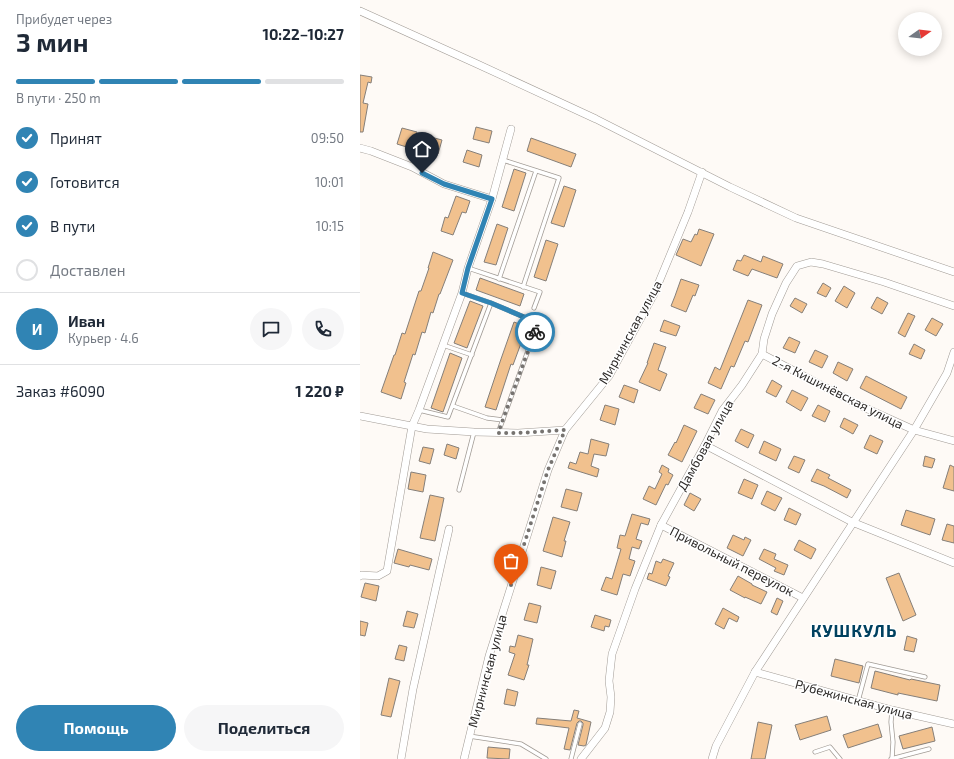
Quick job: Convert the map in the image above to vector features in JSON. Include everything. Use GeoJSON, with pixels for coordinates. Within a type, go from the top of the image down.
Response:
{"type":"FeatureCollection","features":[{"type":"Feature","properties":{"kind":"street"},"geometry":{"type":"LineString","coordinates":[[360,11],[596,119],[730,187],[796,218],[954,272]]}},
{"type":"Feature","properties":{"kind":"street"},"geometry":{"type":"LineString","coordinates":[[360,576],[378,576],[387,572],[412,426],[462,293],[468,268],[492,199],[511,129]]}},
{"type":"Feature","properties":{"kind":"street"},"geometry":{"type":"LineString","coordinates":[[360,148],[412,167],[444,184],[492,199]]}},
{"type":"Feature","properties":{"kind":"street","name":"Мирнинская улица"},"geometry":{"type":"LineString","coordinates":[[464,759],[489,656],[548,470],[565,430],[609,376],[654,294],[688,212],[702,172]]}},
{"type":"Feature","properties":{"kind":"street","name":"Дамбовая улица"},"geometry":{"type":"LineString","coordinates":[[581,759],[606,728],[610,712],[611,697],[609,681],[612,654],[635,589],[661,525],[722,411],[742,385],[762,354],[764,339],[772,314],[786,283],[797,266],[811,262],[823,264],[884,282],[954,306]]}},
{"type":"Feature","properties":{"kind":"street"},"geometry":{"type":"LineString","coordinates":[[712,759],[716,746],[755,672],[852,522],[914,430],[947,373],[954,352]]}},
{"type":"Feature","properties":{"kind":"street","name":"2-я Кишинёвская улица"},"geometry":{"type":"LineString","coordinates":[[762,354],[861,406],[914,430],[954,441]]}},
{"type":"Feature","properties":{"kind":"street"},"geometry":{"type":"LineString","coordinates":[[360,416],[427,429],[498,433],[565,430]]}},
{"type":"Feature","properties":{"kind":"street"},"geometry":{"type":"LineString","coordinates":[[705,445],[852,522],[954,563]]}},
{"type":"Feature","properties":{"kind":"street","name":"Привольный переулок"},"geometry":{"type":"LineString","coordinates":[[661,525],[803,598]]}},
{"type":"Feature","properties":{"kind":"street"},"geometry":{"type":"LineString","coordinates":[[401,759],[413,689],[449,529]]}},
{"type":"Feature","properties":{"kind":"street","name":"Рубежинская улица"},"geometry":{"type":"LineString","coordinates":[[755,672],[892,710],[954,724]]}},
{"type":"Feature","properties":{"kind":"lane"},"geometry":{"type":"LineString","coordinates":[[503,159],[559,178],[523,286]]}},
{"type":"Feature","properties":{"kind":"lane"},"geometry":{"type":"LineString","coordinates":[[499,278],[536,170]]}},
{"type":"Feature","properties":{"kind":"lane"},"geometry":{"type":"LineString","coordinates":[[468,268],[540,292],[534,308]]}},
{"type":"Feature","properties":{"kind":"lane"},"geometry":{"type":"LineString","coordinates":[[462,293],[491,303],[538,323],[498,433]]}},
{"type":"Feature","properties":{"kind":"lane"},"geometry":{"type":"LineString","coordinates":[[419,410],[448,417],[491,303]]}},
{"type":"Feature","properties":{"kind":"lane"},"geometry":{"type":"LineString","coordinates":[[443,345],[472,356]]}},
{"type":"Feature","properties":{"kind":"lane"},"geometry":{"type":"LineString","coordinates":[[453,406],[487,418],[503,420]]}},
{"type":"Feature","properties":{"kind":"lane"},"geometry":{"type":"LineString","coordinates":[[459,490],[474,432]]}},
{"type":"Feature","properties":{"kind":"lane"},"geometry":{"type":"LineString","coordinates":[[858,701],[868,664],[925,677]]}},
{"type":"Feature","properties":{"kind":"lane"},"geometry":{"type":"LineString","coordinates":[[892,710],[892,759],[928,749]]}},
{"type":"Feature","properties":{"kind":"lane"},"geometry":{"type":"LineString","coordinates":[[571,759],[580,724]]}},
{"type":"Feature","properties":{"kind":"lane"},"geometry":{"type":"LineString","coordinates":[[469,736],[521,744],[546,759]]}},
{"type":"Feature","properties":{"kind":"lane"},"geometry":{"type":"LineString","coordinates":[[815,752],[830,747],[840,759]]}},
{"type":"Feature","properties":{"kind":"building"},"geometry":{"type":"Polygon","coordinates":[[[360,75],[372,77],[371,83],[368,82],[363,103],[368,104],[363,132],[360,132],[360,75]]]}},
{"type":"Feature","properties":{"kind":"building"},"geometry":{"type":"Polygon","coordinates":[[[476,127],[492,131],[489,143],[473,139],[476,127]]]}},
{"type":"Feature","properties":{"kind":"building"},"geometry":{"type":"Polygon","coordinates":[[[402,128],[417,132],[413,149],[397,144],[402,128]]]}},
{"type":"Feature","properties":{"kind":"building"},"geometry":{"type":"Polygon","coordinates":[[[427,136],[442,140],[438,154],[423,150],[427,136]]]}},
{"type":"Feature","properties":{"kind":"building"},"geometry":{"type":"Polygon","coordinates":[[[531,138],[576,154],[571,167],[527,151],[531,138]]]}},
{"type":"Feature","properties":{"kind":"building"},"geometry":{"type":"Polygon","coordinates":[[[467,150],[482,155],[479,167],[463,162],[467,150]]]}},
{"type":"Feature","properties":{"kind":"building"},"geometry":{"type":"Polygon","coordinates":[[[514,169],[526,173],[514,211],[502,207],[514,169]]]}},
{"type":"Feature","properties":{"kind":"building"},"geometry":{"type":"Polygon","coordinates":[[[564,186],[576,190],[564,227],[551,223],[564,186]]]}},
{"type":"Feature","properties":{"kind":"building"},"geometry":{"type":"Polygon","coordinates":[[[456,196],[470,201],[466,213],[462,212],[453,235],[441,231],[445,217],[448,218],[456,196]]]}},
{"type":"Feature","properties":{"kind":"building"},"geometry":{"type":"Polygon","coordinates":[[[497,224],[508,228],[496,265],[484,262],[497,224]]]}},
{"type":"Feature","properties":{"kind":"building"},"geometry":{"type":"Polygon","coordinates":[[[699,229],[714,234],[701,266],[676,255],[683,239],[691,242],[695,234],[697,235],[699,229]]]}},
{"type":"Feature","properties":{"kind":"building"},"geometry":{"type":"Polygon","coordinates":[[[546,240],[558,244],[546,281],[534,277],[546,240]]]}},
{"type":"Feature","properties":{"kind":"building"},"geometry":{"type":"Polygon","coordinates":[[[433,252],[453,260],[433,313],[431,312],[425,333],[422,332],[415,355],[413,354],[404,382],[406,383],[401,399],[381,392],[402,333],[405,334],[419,291],[421,291],[433,252]]]}},
{"type":"Feature","properties":{"kind":"building"},"geometry":{"type":"Polygon","coordinates":[[[744,255],[761,262],[763,256],[783,264],[777,278],[752,269],[748,276],[733,270],[737,260],[741,261],[744,255]]]}},
{"type":"Feature","properties":{"kind":"building"},"geometry":{"type":"Polygon","coordinates":[[[480,278],[524,294],[520,306],[476,290],[480,278]]]}},
{"type":"Feature","properties":{"kind":"building"},"geometry":{"type":"Polygon","coordinates":[[[681,279],[699,285],[686,312],[671,306],[681,279]]]}},
{"type":"Feature","properties":{"kind":"building"},"geometry":{"type":"Polygon","coordinates":[[[823,283],[831,288],[826,297],[817,293],[823,283]]]}},
{"type":"Feature","properties":{"kind":"building"},"geometry":{"type":"Polygon","coordinates":[[[844,286],[855,293],[847,308],[835,301],[844,286]]]}},
{"type":"Feature","properties":{"kind":"building"},"geometry":{"type":"Polygon","coordinates":[[[877,297],[888,303],[882,314],[871,308],[877,297]]]}},
{"type":"Feature","properties":{"kind":"building"},"geometry":{"type":"Polygon","coordinates":[[[795,298],[807,304],[802,313],[790,306],[795,298]]]}},
{"type":"Feature","properties":{"kind":"building"},"geometry":{"type":"Polygon","coordinates":[[[748,300],[762,305],[748,342],[745,341],[734,367],[731,366],[721,389],[708,383],[715,367],[720,370],[748,300]]]}},
{"type":"Feature","properties":{"kind":"building"},"geometry":{"type":"Polygon","coordinates":[[[470,301],[483,306],[467,348],[454,343],[470,301]]]}},
{"type":"Feature","properties":{"kind":"building"},"geometry":{"type":"Polygon","coordinates":[[[908,313],[915,316],[905,337],[898,333],[908,313]]]}},
{"type":"Feature","properties":{"kind":"building"},"geometry":{"type":"Polygon","coordinates":[[[932,318],[943,324],[936,336],[925,330],[932,318]]]}},
{"type":"Feature","properties":{"kind":"building"},"geometry":{"type":"Polygon","coordinates":[[[664,320],[680,326],[676,336],[660,331],[664,320]]]}},
{"type":"Feature","properties":{"kind":"building"},"geometry":{"type":"Polygon","coordinates":[[[514,322],[527,327],[513,365],[511,364],[496,410],[485,407],[514,322]]]}},
{"type":"Feature","properties":{"kind":"building"},"geometry":{"type":"Polygon","coordinates":[[[789,337],[800,342],[795,353],[783,348],[789,337]]]}},
{"type":"Feature","properties":{"kind":"building"},"geometry":{"type":"Polygon","coordinates":[[[654,343],[666,347],[658,370],[667,374],[660,391],[639,382],[648,363],[654,343]]]}},
{"type":"Feature","properties":{"kind":"building"},"geometry":{"type":"Polygon","coordinates":[[[914,344],[925,350],[921,359],[909,354],[914,344]]]}},
{"type":"Feature","properties":{"kind":"building"},"geometry":{"type":"Polygon","coordinates":[[[815,350],[828,356],[822,368],[809,362],[815,350]]]}},
{"type":"Feature","properties":{"kind":"building"},"geometry":{"type":"Polygon","coordinates":[[[450,353],[462,358],[443,412],[431,408],[450,353]]]}},
{"type":"Feature","properties":{"kind":"building"},"geometry":{"type":"Polygon","coordinates":[[[838,362],[853,369],[847,381],[833,373],[838,362]]]}},
{"type":"Feature","properties":{"kind":"building"},"geometry":{"type":"Polygon","coordinates":[[[866,376],[907,397],[901,409],[860,388],[866,376]]]}},
{"type":"Feature","properties":{"kind":"building"},"geometry":{"type":"Polygon","coordinates":[[[772,380],[782,386],[776,397],[766,392],[772,380]]]}},
{"type":"Feature","properties":{"kind":"building"},"geometry":{"type":"Polygon","coordinates":[[[624,385],[638,390],[634,403],[619,397],[624,385]]]}},
{"type":"Feature","properties":{"kind":"building"},"geometry":{"type":"Polygon","coordinates":[[[792,390],[808,398],[801,411],[786,402],[792,390]]]}},
{"type":"Feature","properties":{"kind":"building"},"geometry":{"type":"Polygon","coordinates":[[[701,394],[715,400],[708,414],[694,408],[701,394]]]}},
{"type":"Feature","properties":{"kind":"building"},"geometry":{"type":"Polygon","coordinates":[[[605,405],[619,409],[615,425],[600,420],[605,405]]]}},
{"type":"Feature","properties":{"kind":"building"},"geometry":{"type":"Polygon","coordinates":[[[818,405],[830,411],[825,422],[812,416],[818,405]]]}},
{"type":"Feature","properties":{"kind":"building"},"geometry":{"type":"Polygon","coordinates":[[[844,418],[858,425],[853,434],[840,427],[844,418]]]}},
{"type":"Feature","properties":{"kind":"building"},"geometry":{"type":"Polygon","coordinates":[[[684,425],[697,431],[682,462],[668,455],[675,442],[676,443],[684,425]]]}},
{"type":"Feature","properties":{"kind":"building"},"geometry":{"type":"Polygon","coordinates":[[[741,429],[754,435],[748,448],[735,441],[741,429]]]}},
{"type":"Feature","properties":{"kind":"building"},"geometry":{"type":"Polygon","coordinates":[[[870,435],[883,441],[877,454],[864,448],[870,435]]]}},
{"type":"Feature","properties":{"kind":"building"},"geometry":{"type":"Polygon","coordinates":[[[591,439],[609,444],[606,456],[594,454],[591,466],[599,469],[597,477],[568,468],[570,462],[576,464],[580,452],[588,454],[591,439]]]}},
{"type":"Feature","properties":{"kind":"building"},"geometry":{"type":"Polygon","coordinates":[[[764,441],[781,449],[776,461],[759,453],[764,441]]]}},
{"type":"Feature","properties":{"kind":"building"},"geometry":{"type":"Polygon","coordinates":[[[447,444],[459,448],[456,459],[444,455],[447,444]]]}},
{"type":"Feature","properties":{"kind":"building"},"geometry":{"type":"Polygon","coordinates":[[[423,447],[434,449],[430,464],[419,461],[423,447]]]}},
{"type":"Feature","properties":{"kind":"building"},"geometry":{"type":"Polygon","coordinates":[[[794,456],[805,460],[799,473],[788,468],[794,456]]]}},
{"type":"Feature","properties":{"kind":"building"},"geometry":{"type":"Polygon","coordinates":[[[925,456],[935,459],[932,468],[923,466],[925,456]]]}},
{"type":"Feature","properties":{"kind":"building"},"geometry":{"type":"Polygon","coordinates":[[[662,465],[669,469],[668,472],[673,475],[668,485],[666,484],[656,505],[643,499],[649,486],[655,489],[662,474],[659,472],[662,465]]]}},
{"type":"Feature","properties":{"kind":"building"},"geometry":{"type":"Polygon","coordinates":[[[950,465],[954,467],[954,491],[943,488],[950,465]]]}},
{"type":"Feature","properties":{"kind":"building"},"geometry":{"type":"Polygon","coordinates":[[[817,469],[830,475],[828,478],[851,490],[847,498],[811,481],[817,469]]]}},
{"type":"Feature","properties":{"kind":"building"},"geometry":{"type":"Polygon","coordinates":[[[411,472],[426,475],[423,492],[408,489],[411,472]]]}},
{"type":"Feature","properties":{"kind":"building"},"geometry":{"type":"Polygon","coordinates":[[[744,479],[758,485],[752,499],[738,493],[744,479]]]}},
{"type":"Feature","properties":{"kind":"building"},"geometry":{"type":"Polygon","coordinates":[[[566,489],[582,493],[577,511],[561,507],[566,489]]]}},
{"type":"Feature","properties":{"kind":"building"},"geometry":{"type":"Polygon","coordinates":[[[767,491],[782,498],[775,511],[761,504],[767,491]]]}},
{"type":"Feature","properties":{"kind":"building"},"geometry":{"type":"Polygon","coordinates":[[[690,493],[701,499],[694,511],[684,505],[690,493]]]}},
{"type":"Feature","properties":{"kind":"building"},"geometry":{"type":"Polygon","coordinates":[[[430,495],[444,498],[435,541],[420,538],[430,495]]]}},
{"type":"Feature","properties":{"kind":"building"},"geometry":{"type":"Polygon","coordinates":[[[789,508],[801,514],[796,525],[784,520],[789,508]]]}},
{"type":"Feature","properties":{"kind":"building"},"geometry":{"type":"Polygon","coordinates":[[[906,510],[935,519],[930,535],[901,525],[906,510]]]}},
{"type":"Feature","properties":{"kind":"building"},"geometry":{"type":"Polygon","coordinates":[[[632,514],[650,519],[648,525],[641,523],[636,539],[642,541],[639,549],[632,547],[629,559],[635,561],[630,576],[623,574],[617,595],[601,590],[606,577],[612,579],[621,549],[617,548],[620,535],[625,536],[632,514]]]}},
{"type":"Feature","properties":{"kind":"building"},"geometry":{"type":"Polygon","coordinates":[[[553,517],[570,522],[564,541],[566,541],[562,557],[543,551],[553,517]]]}},
{"type":"Feature","properties":{"kind":"building"},"geometry":{"type":"Polygon","coordinates":[[[947,524],[954,526],[954,543],[942,540],[947,524]]]}},
{"type":"Feature","properties":{"kind":"building"},"geometry":{"type":"Polygon","coordinates":[[[733,535],[744,540],[745,537],[751,540],[743,556],[727,548],[733,535]]]}},
{"type":"Feature","properties":{"kind":"building"},"geometry":{"type":"Polygon","coordinates":[[[799,540],[816,549],[811,559],[794,550],[799,540]]]}},
{"type":"Feature","properties":{"kind":"building"},"geometry":{"type":"Polygon","coordinates":[[[398,549],[432,559],[429,570],[394,563],[398,549]]]}},
{"type":"Feature","properties":{"kind":"building"},"geometry":{"type":"Polygon","coordinates":[[[764,549],[776,554],[774,559],[788,565],[784,575],[774,571],[776,568],[759,559],[764,549]]]}},
{"type":"Feature","properties":{"kind":"building"},"geometry":{"type":"Polygon","coordinates":[[[663,559],[674,563],[668,576],[670,577],[666,586],[647,579],[649,573],[652,574],[656,561],[661,563],[663,559]]]}},
{"type":"Feature","properties":{"kind":"building"},"geometry":{"type":"Polygon","coordinates":[[[541,567],[556,571],[551,589],[537,585],[541,567]]]}},
{"type":"Feature","properties":{"kind":"building"},"geometry":{"type":"Polygon","coordinates":[[[899,573],[916,615],[903,621],[886,578],[899,573]]]}},
{"type":"Feature","properties":{"kind":"building"},"geometry":{"type":"Polygon","coordinates":[[[738,576],[767,592],[761,604],[730,590],[738,576]]]}},
{"type":"Feature","properties":{"kind":"building"},"geometry":{"type":"Polygon","coordinates":[[[365,583],[379,586],[376,601],[361,597],[365,583]]]}},
{"type":"Feature","properties":{"kind":"building"},"geometry":{"type":"Polygon","coordinates":[[[777,598],[783,601],[777,615],[771,612],[777,598]]]}},
{"type":"Feature","properties":{"kind":"building"},"geometry":{"type":"Polygon","coordinates":[[[529,603],[541,606],[537,623],[524,620],[529,603]]]}},
{"type":"Feature","properties":{"kind":"building"},"geometry":{"type":"Polygon","coordinates":[[[723,608],[739,617],[737,622],[729,618],[724,629],[715,624],[723,608]]]}},
{"type":"Feature","properties":{"kind":"building"},"geometry":{"type":"Polygon","coordinates":[[[407,611],[418,614],[414,628],[403,626],[407,611]]]}},
{"type":"Feature","properties":{"kind":"building"},"geometry":{"type":"Polygon","coordinates":[[[595,615],[611,620],[609,627],[605,626],[604,631],[591,627],[595,615]]]}},
{"type":"Feature","properties":{"kind":"building"},"geometry":{"type":"Polygon","coordinates":[[[360,621],[368,623],[365,636],[360,635],[360,621]]]}},
{"type":"Feature","properties":{"kind":"building"},"geometry":{"type":"Polygon","coordinates":[[[518,635],[533,639],[527,665],[529,665],[524,680],[508,675],[515,654],[509,652],[510,646],[515,647],[518,635]]]}},
{"type":"Feature","properties":{"kind":"building"},"geometry":{"type":"Polygon","coordinates":[[[907,636],[917,639],[914,652],[904,650],[907,636]]]}},
{"type":"Feature","properties":{"kind":"building"},"geometry":{"type":"Polygon","coordinates":[[[399,645],[407,647],[404,661],[395,659],[399,645]]]}},
{"type":"Feature","properties":{"kind":"building"},"geometry":{"type":"Polygon","coordinates":[[[835,659],[863,666],[859,683],[831,676],[835,659]]]}},
{"type":"Feature","properties":{"kind":"building"},"geometry":{"type":"Polygon","coordinates":[[[875,671],[910,680],[940,685],[937,701],[898,693],[898,695],[871,688],[875,671]]]}},
{"type":"Feature","properties":{"kind":"building"},"geometry":{"type":"Polygon","coordinates":[[[389,678],[400,681],[391,717],[381,715],[389,678]]]}},
{"type":"Feature","properties":{"kind":"building"},"geometry":{"type":"Polygon","coordinates":[[[507,689],[518,692],[515,706],[504,704],[507,689]]]}},
{"type":"Feature","properties":{"kind":"building"},"geometry":{"type":"Polygon","coordinates":[[[574,710],[579,711],[577,718],[591,722],[586,745],[584,746],[578,745],[583,725],[581,721],[577,723],[570,750],[564,749],[569,728],[536,724],[537,718],[571,721],[574,710]]]}},
{"type":"Feature","properties":{"kind":"building"},"geometry":{"type":"Polygon","coordinates":[[[827,716],[831,730],[800,740],[795,725],[827,716]]]}},
{"type":"Feature","properties":{"kind":"building"},"geometry":{"type":"Polygon","coordinates":[[[758,722],[772,725],[765,759],[751,759],[758,722]]]}},
{"type":"Feature","properties":{"kind":"building"},"geometry":{"type":"Polygon","coordinates":[[[878,724],[882,737],[848,748],[843,735],[878,724]]]}},
{"type":"Feature","properties":{"kind":"building"},"geometry":{"type":"Polygon","coordinates":[[[932,727],[935,741],[903,749],[899,736],[932,727]]]}},
{"type":"Feature","properties":{"kind":"building"},"geometry":{"type":"Polygon","coordinates":[[[488,747],[510,749],[509,759],[487,758],[488,747]]]}},
{"type":"Feature","properties":{"kind":"way so far"},"geometry":{"type":"LineString","coordinates":[[511,585],[548,470],[565,430],[498,433],[535,332]]}},
{"type":"Feature","properties":{"kind":"district","name":"КУШКУЛЬ"},"geometry":{"type":"Point","coordinates":[854,630]}},
{"type":"Feature","properties":{"kind":"route"},"geometry":{"type":"LineString","coordinates":[[422,173],[444,184],[492,199],[468,268],[462,293],[491,303],[538,323],[535,332]]}}]}
